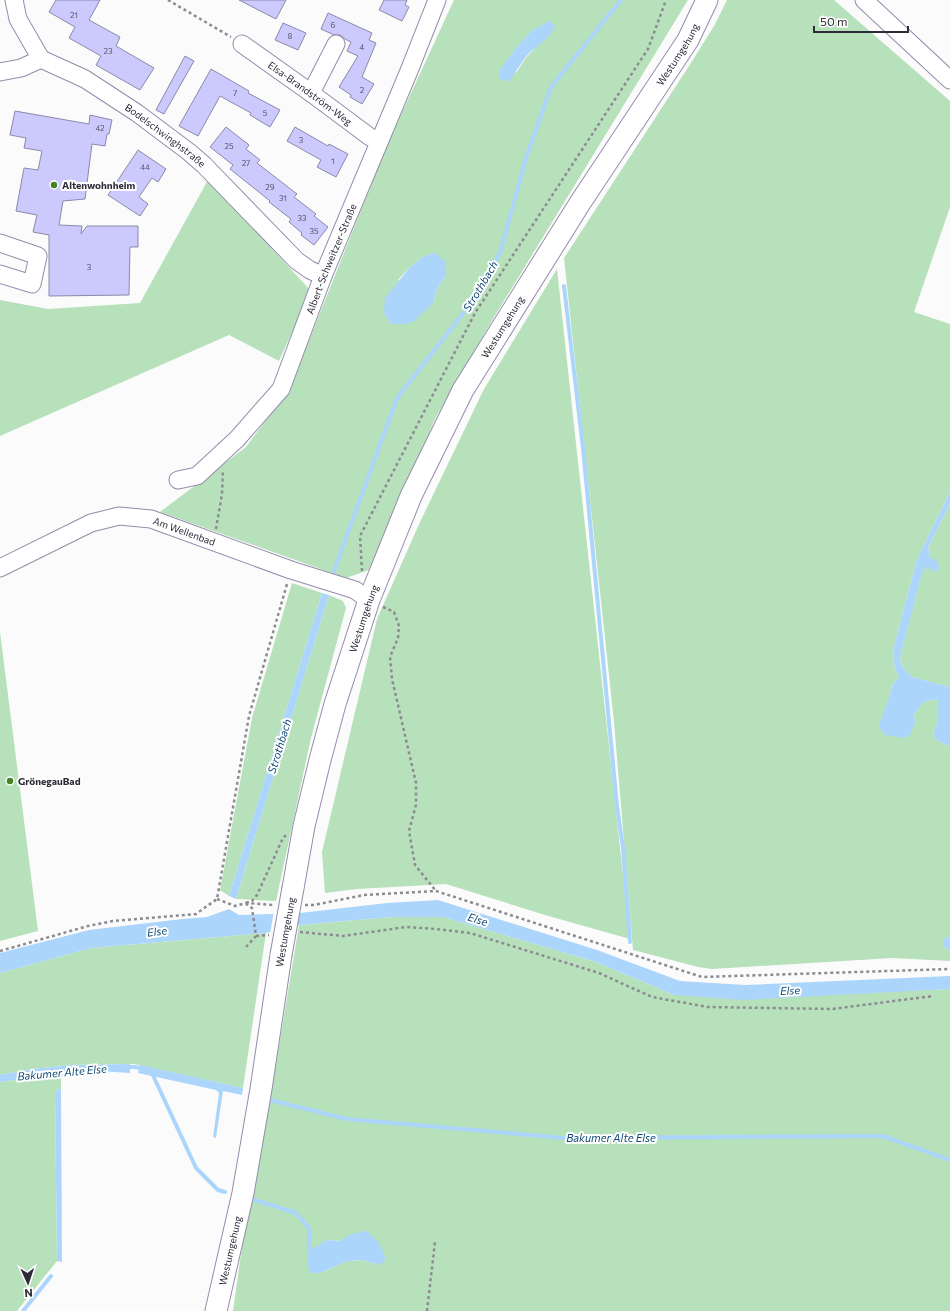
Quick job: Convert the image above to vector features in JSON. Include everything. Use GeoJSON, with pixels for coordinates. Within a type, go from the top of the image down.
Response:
{"type":"FeatureCollection","features":[{"type":"Feature","properties":{"kind":"main road","name":"Westumgehung"},"geometry":{"type":"LineString","coordinates":[[216,1311],[243,1193],[260,1098],[281,954],[296,896],[304,826],[362,595],[463,390],[580,203],[688,40],[707,0]]}},
{"type":"Feature","properties":{"kind":"street"},"geometry":{"type":"LineString","coordinates":[[0,72],[21,68],[42,59],[18,19],[14,0]]}},
{"type":"Feature","properties":{"kind":"street","name":"Albert-Schweitzer-Straße"},"geometry":{"type":"LineString","coordinates":[[178,480],[197,476],[237,439],[281,389],[323,276],[438,0]]}},
{"type":"Feature","properties":{"kind":"street"},"geometry":{"type":"LineString","coordinates":[[864,0],[950,80]]}},
{"type":"Feature","properties":{"kind":"street","name":"Elsa-Brandström-Weg"},"geometry":{"type":"LineString","coordinates":[[242,44],[311,93],[370,138],[379,141]]}},
{"type":"Feature","properties":{"kind":"street"},"geometry":{"type":"LineString","coordinates":[[311,93],[336,44]]}},
{"type":"Feature","properties":{"kind":"street","name":"Bodelschwinghstraße"},"geometry":{"type":"LineString","coordinates":[[42,59],[85,79],[137,113],[189,152],[204,165],[297,261],[310,270],[323,276]]}},
{"type":"Feature","properties":{"kind":"street"},"geometry":{"type":"LineString","coordinates":[[0,243],[38,256],[32,284],[0,274]]}},
{"type":"Feature","properties":{"kind":"street","name":"Am Wellenbad"},"geometry":{"type":"LineString","coordinates":[[0,568],[91,523],[119,516],[151,519],[362,595]]}},
{"type":"Feature","properties":{"kind":"path"},"geometry":{"type":"LineString","coordinates":[[168,0],[242,44]]}},
{"type":"Feature","properties":{"kind":"path"},"geometry":{"type":"LineString","coordinates":[[436,891],[415,865],[408,831],[416,805],[416,783],[392,680],[390,657],[398,638],[399,626],[394,612],[362,595],[363,575],[360,536],[475,313],[648,49],[666,0]]}},
{"type":"Feature","properties":{"kind":"path"},"geometry":{"type":"LineString","coordinates":[[213,541],[222,494],[224,452]]}},
{"type":"Feature","properties":{"kind":"path"},"geometry":{"type":"LineString","coordinates":[[0,951],[88,926],[113,921],[196,914],[217,900],[249,716],[292,570]]}},
{"type":"Feature","properties":{"kind":"path"},"geometry":{"type":"LineString","coordinates":[[217,900],[235,906],[252,901],[257,895],[283,838],[288,834]]}},
{"type":"Feature","properties":{"kind":"path"},"geometry":{"type":"LineString","coordinates":[[296,896],[314,905],[364,895],[436,891],[702,977],[950,969]]}},
{"type":"Feature","properties":{"kind":"path"},"geometry":{"type":"LineString","coordinates":[[246,903],[278,904]]}},
{"type":"Feature","properties":{"kind":"path"},"geometry":{"type":"LineString","coordinates":[[246,903],[252,908],[256,935],[246,947]]}},
{"type":"Feature","properties":{"kind":"path"},"geometry":{"type":"LineString","coordinates":[[293,933],[301,932],[343,936],[406,927],[470,933],[598,973],[652,997],[708,1007],[832,1009],[934,996]]}},
{"type":"Feature","properties":{"kind":"path"},"geometry":{"type":"LineString","coordinates":[[256,935],[271,935]]}},
{"type":"Feature","properties":{"kind":"path"},"geometry":{"type":"LineString","coordinates":[[427,1311],[435,1242]]}},
{"type":"Feature","properties":{"kind":"green space"},"geometry":{"type":"Polygon","coordinates":[[[454,0],[688,0],[496,314],[436,417],[369,570],[346,578],[160,512],[246,447],[290,388],[387,145],[454,0]],[[530,32],[509,57],[516,73],[525,59],[537,46],[530,32]],[[424,256],[410,267],[398,280],[433,303],[437,289],[446,276],[424,256]]]}},
{"type":"Feature","properties":{"kind":"green space"},"geometry":{"type":"Polygon","coordinates":[[[727,0],[834,0],[950,101],[950,207],[914,312],[950,324],[950,492],[917,559],[893,650],[895,669],[899,677],[892,685],[889,698],[915,724],[914,715],[923,702],[938,699],[938,721],[933,733],[936,740],[950,746],[950,936],[943,940],[943,946],[950,951],[950,961],[892,958],[712,969],[698,967],[633,950],[614,722],[564,258],[689,66],[714,26],[727,0]]]}},
{"type":"Feature","properties":{"kind":"green space"},"geometry":{"type":"Polygon","coordinates":[[[208,180],[311,291],[279,361],[229,335],[0,436],[0,300],[48,309],[140,303],[208,180]]]}},
{"type":"Feature","properties":{"kind":"green space"},"geometry":{"type":"Polygon","coordinates":[[[557,269],[630,939],[545,915],[446,884],[357,889],[325,893],[322,852],[377,619],[420,522],[484,389],[557,269]]]}},
{"type":"Feature","properties":{"kind":"green space"},"geometry":{"type":"Polygon","coordinates":[[[950,504],[950,687],[912,677],[901,665],[900,658],[922,572],[927,567],[930,558],[928,548],[950,504]]]}},
{"type":"Feature","properties":{"kind":"green space"},"geometry":{"type":"Polygon","coordinates":[[[292,583],[322,593],[229,896],[220,890],[252,718],[292,583]]]}},
{"type":"Feature","properties":{"kind":"green space"},"geometry":{"type":"Polygon","coordinates":[[[329,595],[343,601],[346,608],[311,738],[276,901],[236,899],[329,595]]]}},
{"type":"Feature","properties":{"kind":"green space","name":"GrönegauBad"},"geometry":{"type":"Polygon","coordinates":[[[0,632],[38,931],[0,941],[0,632]]]}},
{"type":"Feature","properties":{"kind":"green space"},"geometry":{"type":"Polygon","coordinates":[[[391,917],[443,917],[596,962],[674,995],[875,992],[950,989],[950,1311],[233,1311],[245,1226],[270,1100],[299,925],[391,917]],[[327,1240],[320,1273],[348,1261],[362,1260],[380,1265],[342,1241],[327,1240]]]}},
{"type":"Feature","properties":{"kind":"green space"},"geometry":{"type":"Polygon","coordinates":[[[266,933],[243,1088],[134,1064],[72,1065],[32,1069],[0,1075],[0,973],[91,948],[266,933]]]}},
{"type":"Feature","properties":{"kind":"green space"},"geometry":{"type":"Polygon","coordinates":[[[51,1075],[61,1077],[61,1090],[58,1089],[55,1092],[57,1261],[17,1311],[0,1311],[0,1082],[51,1075]]]}},
{"type":"Feature","properties":{"kind":"water"},"geometry":{"type":"Polygon","coordinates":[[[549,21],[555,26],[549,35],[525,58],[508,82],[500,79],[500,69],[516,48],[530,32],[549,21]]]}},
{"type":"Feature","properties":{"kind":"water"},"geometry":{"type":"Polygon","coordinates":[[[435,253],[446,262],[446,276],[437,289],[433,303],[413,322],[405,324],[391,324],[384,313],[385,298],[410,267],[424,256],[435,253]]]}},
{"type":"Feature","properties":{"kind":"water"},"geometry":{"type":"Polygon","coordinates":[[[950,492],[950,504],[928,548],[930,557],[937,561],[939,568],[935,572],[927,567],[922,573],[900,658],[901,665],[912,677],[950,687],[950,746],[936,740],[933,733],[938,721],[938,699],[923,702],[914,715],[915,724],[909,736],[903,738],[885,735],[879,727],[892,685],[899,677],[895,669],[893,650],[917,559],[950,492]]]}},
{"type":"Feature","properties":{"kind":"water"},"geometry":{"type":"Polygon","coordinates":[[[322,593],[329,595],[236,899],[229,896],[322,593]]]}},
{"type":"Feature","properties":{"kind":"water","name":"Else"},"geometry":{"type":"Polygon","coordinates":[[[438,900],[597,950],[680,981],[745,985],[950,976],[950,989],[743,1000],[674,995],[596,962],[443,917],[391,917],[299,925],[266,933],[91,948],[0,973],[0,953],[89,930],[207,917],[229,909],[239,915],[300,913],[387,903],[438,900]]]}},
{"type":"Feature","properties":{"kind":"water"},"geometry":{"type":"Polygon","coordinates":[[[950,936],[950,951],[943,946],[943,940],[950,936]]]}},
{"type":"Feature","properties":{"kind":"water"},"geometry":{"type":"Polygon","coordinates":[[[130,1064],[130,1073],[104,1071],[75,1072],[61,1077],[51,1075],[0,1082],[0,1075],[32,1069],[72,1065],[130,1064]]]}},
{"type":"Feature","properties":{"kind":"water"},"geometry":{"type":"Polygon","coordinates":[[[140,1065],[243,1088],[242,1095],[223,1091],[216,1138],[213,1137],[219,1093],[216,1090],[138,1073],[140,1065]]]}},
{"type":"Feature","properties":{"kind":"water"},"geometry":{"type":"Polygon","coordinates":[[[58,1089],[61,1090],[62,1262],[57,1261],[55,1092],[58,1089]]]}},
{"type":"Feature","properties":{"kind":"water"},"geometry":{"type":"Polygon","coordinates":[[[367,1231],[379,1243],[386,1259],[380,1265],[362,1260],[348,1261],[320,1273],[310,1273],[307,1262],[309,1251],[327,1240],[341,1241],[351,1234],[367,1231]]]}},
{"type":"Feature","properties":{"kind":"pier"},"geometry":{"type":"Polygon","coordinates":[[[274,911],[299,911],[296,928],[270,934],[274,911]]]}},
{"type":"Feature","properties":{"kind":"building"},"geometry":{"type":"Polygon","coordinates":[[[56,0],[100,0],[89,20],[120,37],[116,46],[154,68],[140,90],[96,65],[101,56],[69,38],[75,27],[49,12],[56,0]]]}},
{"type":"Feature","properties":{"kind":"building"},"geometry":{"type":"Polygon","coordinates":[[[239,0],[286,0],[276,19],[239,0]]]}},
{"type":"Feature","properties":{"kind":"building"},"geometry":{"type":"Polygon","coordinates":[[[384,0],[407,0],[405,5],[409,7],[402,21],[379,10],[384,0]]]}},
{"type":"Feature","properties":{"kind":"building"},"geometry":{"type":"Polygon","coordinates":[[[328,13],[372,33],[369,40],[376,43],[362,77],[374,84],[362,104],[350,97],[351,95],[339,87],[358,56],[347,51],[351,42],[340,35],[334,35],[321,29],[328,13]]]}},
{"type":"Feature","properties":{"kind":"building"},"geometry":{"type":"Polygon","coordinates":[[[283,23],[306,33],[298,50],[275,40],[283,23]]]}},
{"type":"Feature","properties":{"kind":"building"},"geometry":{"type":"Polygon","coordinates":[[[185,56],[194,61],[164,114],[156,110],[185,56]]]}},
{"type":"Feature","properties":{"kind":"building"},"geometry":{"type":"Polygon","coordinates":[[[211,69],[249,91],[248,93],[280,110],[270,127],[250,115],[251,113],[220,96],[198,136],[179,126],[211,69]]]}},
{"type":"Feature","properties":{"kind":"building"},"geometry":{"type":"Polygon","coordinates":[[[15,111],[89,124],[90,115],[112,120],[105,146],[92,144],[85,199],[63,201],[59,225],[82,226],[81,234],[87,226],[138,226],[138,247],[130,247],[129,295],[49,296],[49,235],[33,232],[37,215],[16,211],[24,168],[38,170],[42,151],[24,148],[26,138],[10,135],[15,111]]]}},
{"type":"Feature","properties":{"kind":"building"},"geometry":{"type":"Polygon","coordinates":[[[226,127],[249,145],[246,149],[260,160],[257,163],[297,194],[294,197],[316,214],[314,216],[328,227],[314,245],[301,235],[302,233],[289,222],[291,219],[230,169],[233,165],[210,147],[226,127]]]}},
{"type":"Feature","properties":{"kind":"building"},"geometry":{"type":"Polygon","coordinates":[[[295,127],[328,146],[329,144],[348,154],[336,177],[317,167],[321,160],[287,141],[295,127]]]}},
{"type":"Feature","properties":{"kind":"building"},"geometry":{"type":"Polygon","coordinates":[[[138,150],[166,169],[158,182],[152,178],[139,197],[148,204],[140,216],[108,195],[138,150]]]}},
{"type":"Feature","properties":{"kind":"waterway","name":"Strothbach"},"geometry":{"type":"LineString","coordinates":[[334,571],[397,398],[472,302],[500,253],[526,158],[551,87],[621,0]]}},
{"type":"Feature","properties":{"kind":"waterway"},"geometry":{"type":"LineString","coordinates":[[564,286],[583,448],[617,806],[623,848],[630,942]]}},
{"type":"Feature","properties":{"kind":"waterway","name":"Bakumer Alte Else"},"geometry":{"type":"LineString","coordinates":[[125,1067],[144,1069]]}},
{"type":"Feature","properties":{"kind":"waterway"},"geometry":{"type":"LineString","coordinates":[[151,1071],[196,1168],[218,1190],[225,1192]]}},
{"type":"Feature","properties":{"kind":"waterway","name":"Bakumer Alte Else"},"geometry":{"type":"LineString","coordinates":[[270,1100],[347,1119],[564,1138],[883,1136],[950,1160]]}},
{"type":"Feature","properties":{"kind":"waterway"},"geometry":{"type":"LineString","coordinates":[[255,1200],[296,1213],[309,1228],[309,1251]]}},
{"type":"Feature","properties":{"kind":"waterway"},"geometry":{"type":"LineString","coordinates":[[23,1311],[51,1276]]}},
{"type":"Feature","properties":{"kind":"place","name":"Altenwohnheim"},"geometry":{"type":"Point","coordinates":[54,185]}},
{"type":"Feature","properties":{"kind":"place","name":"GrönegauBad"},"geometry":{"type":"Point","coordinates":[10,781]}}]}
